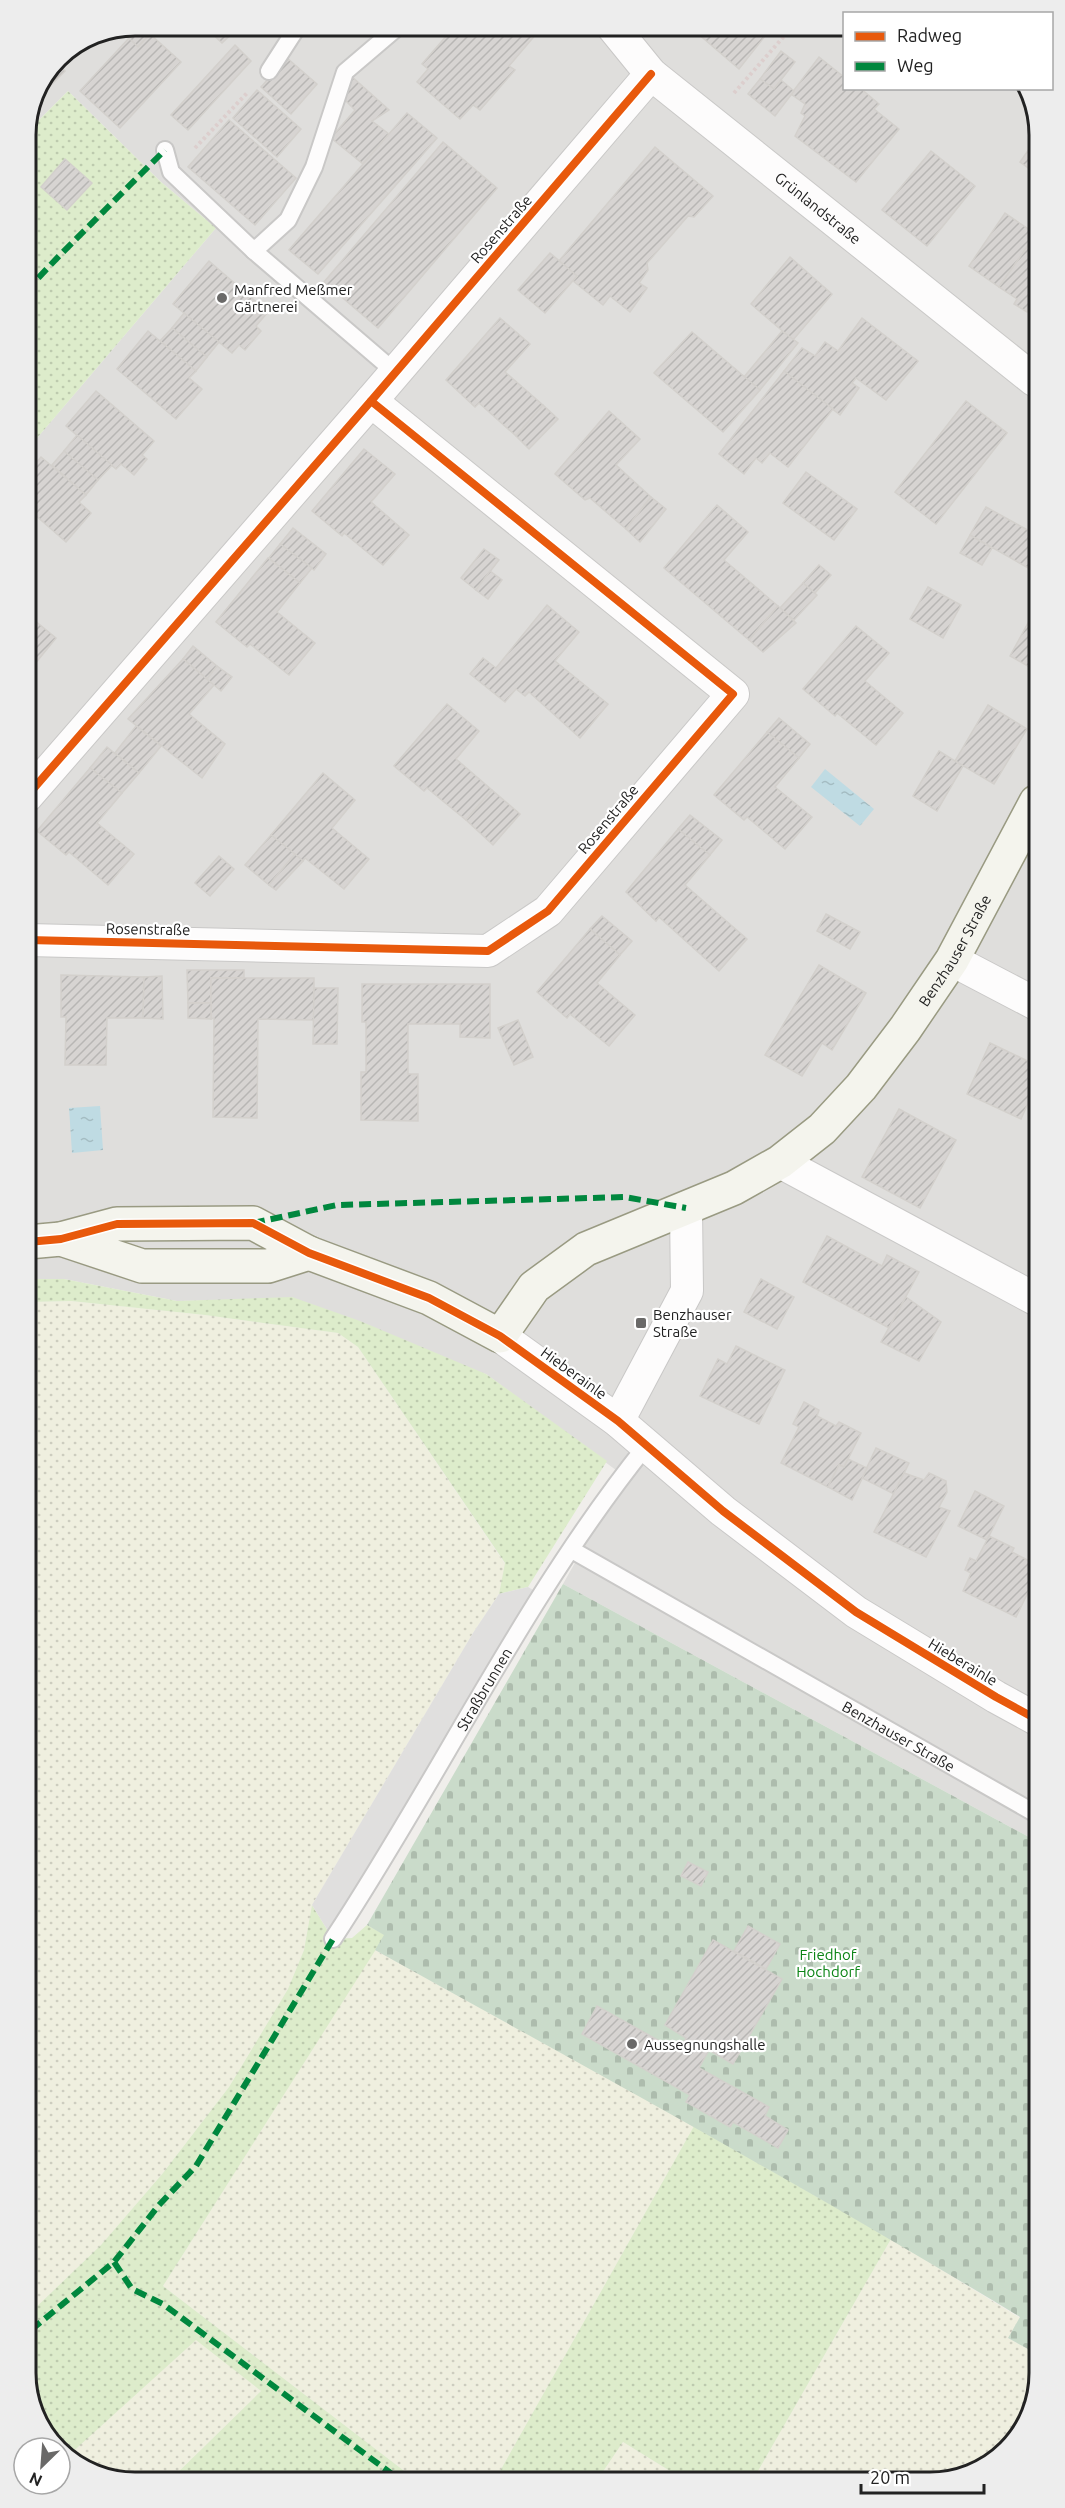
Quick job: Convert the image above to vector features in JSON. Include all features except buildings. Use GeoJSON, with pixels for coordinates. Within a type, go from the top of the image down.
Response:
{"type":"FeatureCollection","features":[{"type":"Feature","properties":{"kind":"street","name":"Grünlandstraße"},"geometry":{"type":"LineString","coordinates":[[620,36],[651,74],[1029,375]]}},
{"type":"Feature","properties":{"kind":"street","name":"Rosenstraße"},"geometry":{"type":"LineString","coordinates":[[36,786],[371,401],[651,74]]}},
{"type":"Feature","properties":{"kind":"street","name":"Rosenstraße"},"geometry":{"type":"LineString","coordinates":[[36,940],[488,951],[548,911],[733,694],[371,401]]}},
{"type":"Feature","properties":{"kind":"street","name":"Benzhauser Straße"},"geometry":{"type":"LineString","coordinates":[[500,1336],[534,1287],[586,1249],[734,1188],[780,1162],[822,1129],[861,1088],[952,960],[1029,815]]}},
{"type":"Feature","properties":{"kind":"street"},"geometry":{"type":"LineString","coordinates":[[952,960],[1029,1000]]}},
{"type":"Feature","properties":{"kind":"street"},"geometry":{"type":"LineString","coordinates":[[780,1162],[1029,1296]]}},
{"type":"Feature","properties":{"kind":"street"},"geometry":{"type":"LineString","coordinates":[[618,1421],[687,1291],[686,1208]]}},
{"type":"Feature","properties":{"kind":"street","name":"Hieberainle"},"geometry":{"type":"LineString","coordinates":[[36,1241],[61,1239],[117,1224],[253,1223],[309,1253],[429,1298],[500,1336],[618,1421],[723,1511],[856,1612],[1029,1715]]}},
{"type":"Feature","properties":{"kind":"lane"},"geometry":{"type":"LineString","coordinates":[[269,71],[292,36]]}},
{"type":"Feature","properties":{"kind":"lane"},"geometry":{"type":"LineString","coordinates":[[254,251],[288,220],[314,166],[345,72],[387,36]]}},
{"type":"Feature","properties":{"kind":"lane"},"geometry":{"type":"LineString","coordinates":[[165,150],[171,172],[254,251],[395,372]]}},
{"type":"Feature","properties":{"kind":"lane","name":"Straßbrunnen"},"geometry":{"type":"LineString","coordinates":[[333,1939],[542,1595],[624,1473],[646,1446]]}},
{"type":"Feature","properties":{"kind":"lane","name":"Benzhauser Straße"},"geometry":{"type":"LineString","coordinates":[[572,1550],[1029,1810]]}},
{"type":"Feature","properties":{"kind":"path"},"geometry":{"type":"LineString","coordinates":[[710,121],[784,36]]}},
{"type":"Feature","properties":{"kind":"path"},"geometry":{"type":"LineString","coordinates":[[171,172],[269,71]]}},
{"type":"Feature","properties":{"kind":"shaded area"},"geometry":{"type":"Polygon","coordinates":[[[135,36],[843,36],[843,90],[1019,91],[1024,103],[1029,135],[1029,1837],[563,1584],[624,1476],[486,1374],[226,1300],[177,1301],[64,1279],[36,1279],[36,439],[216,228],[161,182],[68,91],[37,122],[44,97],[53,80],[65,65],[80,53],[97,44],[116,38],[135,36]]]}},
{"type":"Feature","properties":{"kind":"shaded area"},"geometry":{"type":"Polygon","coordinates":[[[528,1587],[542,1595],[333,1939],[312,1905],[473,1633],[499,1594],[528,1587]]]}},
{"type":"Feature","properties":{"kind":"green space"},"geometry":{"type":"Polygon","coordinates":[[[68,91],[161,182],[216,228],[36,439],[36,129],[37,122],[68,91]]]}},
{"type":"Feature","properties":{"kind":"green space"},"geometry":{"type":"Polygon","coordinates":[[[36,1279],[64,1279],[177,1301],[292,1297],[360,1321],[486,1374],[607,1461],[528,1587],[499,1594],[505,1563],[358,1347],[338,1333],[205,1315],[71,1301],[36,1302],[36,1279]]]}},
{"type":"Feature","properties":{"kind":"green space"},"geometry":{"type":"Polygon","coordinates":[[[71,1301],[205,1315],[338,1333],[358,1347],[505,1564],[499,1594],[473,1633],[312,1905],[304,1950],[288,1989],[229,2087],[163,2173],[101,2245],[36,2307],[36,1302],[71,1301]]]}},
{"type":"Feature","properties":{"kind":"green space","name":"Friedhof Hochdorf"},"geometry":{"type":"Polygon","coordinates":[[[563,1584],[1029,1837],[1029,2350],[1008,2338],[1020,2317],[780,2176],[375,1950],[384,1935],[367,1925],[563,1584]]]}},
{"type":"Feature","properties":{"kind":"green space"},"geometry":{"type":"Polygon","coordinates":[[[312,1905],[333,1939],[352,1938],[367,1925],[385,1935],[163,2286],[406,2472],[178,2472],[261,2391],[196,2340],[74,2450],[72,2449],[72,2436],[59,2436],[46,2417],[41,2405],[36,2373],[36,2307],[101,2245],[163,2173],[229,2087],[288,1989],[304,1950],[312,1905]]]}},
{"type":"Feature","properties":{"kind":"green space"},"geometry":{"type":"Polygon","coordinates":[[[375,1950],[694,2126],[499,2472],[406,2472],[163,2286],[375,1950]]]}},
{"type":"Feature","properties":{"kind":"green space"},"geometry":{"type":"Polygon","coordinates":[[[694,2126],[891,2239],[757,2472],[672,2472],[623,2442],[603,2472],[499,2472],[694,2126]]]}},
{"type":"Feature","properties":{"kind":"green space"},"geometry":{"type":"Polygon","coordinates":[[[891,2239],[1020,2318],[1008,2338],[1029,2350],[1028,2386],[1024,2405],[1008,2433],[995,2447],[974,2462],[949,2470],[930,2472],[757,2472],[891,2239]]]}},
{"type":"Feature","properties":{"kind":"green space"},"geometry":{"type":"Polygon","coordinates":[[[196,2339],[261,2391],[178,2472],[116,2470],[103,2467],[75,2451],[196,2339]]]}},
{"type":"Feature","properties":{"kind":"green space"},"geometry":{"type":"Polygon","coordinates":[[[623,2442],[672,2472],[603,2472],[623,2442]]]}},
{"type":"Feature","properties":{"kind":"water"},"geometry":{"type":"Polygon","coordinates":[[[825,769],[874,809],[860,826],[811,787],[825,769]]]}},
{"type":"Feature","properties":{"kind":"water"},"geometry":{"type":"Polygon","coordinates":[[[100,1106],[103,1150],[72,1153],[69,1108],[100,1106]]]}},
{"type":"Feature","properties":{"kind":"marked path"},"geometry":{"type":"LineString","coordinates":[[36,280],[165,150]]}},
{"type":"Feature","properties":{"kind":"marked path"},"geometry":{"type":"LineString","coordinates":[[253,1223],[337,1205],[625,1197],[686,1208]]}},
{"type":"Feature","properties":{"kind":"marked path"},"geometry":{"type":"LineString","coordinates":[[36,2326],[114,2262],[159,2205],[196,2166],[333,1939]]}},
{"type":"Feature","properties":{"kind":"marked path"},"geometry":{"type":"LineString","coordinates":[[114,2262],[132,2289],[163,2304],[389,2472]]}},
{"type":"Feature","properties":{"kind":"cycle path"},"geometry":{"type":"LineString","coordinates":[[36,786],[371,401],[651,74]]}},
{"type":"Feature","properties":{"kind":"cycle path"},"geometry":{"type":"LineString","coordinates":[[36,940],[488,951],[548,911],[733,694],[371,401]]}},
{"type":"Feature","properties":{"kind":"cycle path"},"geometry":{"type":"LineString","coordinates":[[36,1241],[61,1239],[117,1224],[253,1223],[309,1253],[429,1298],[500,1336],[618,1421],[723,1511],[856,1612],[1029,1715]]}},
{"type":"Feature","properties":{"kind":"place","name":"Manfred Meßmer Gärtnerei"},"geometry":{"type":"Point","coordinates":[222,298]}},
{"type":"Feature","properties":{"kind":"place","name":"Benzhauser Straße"},"geometry":{"type":"Point","coordinates":[641,1323]}},
{"type":"Feature","properties":{"kind":"place","name":"Aussegnungshalle"},"geometry":{"type":"Point","coordinates":[632,2044]}}]}
